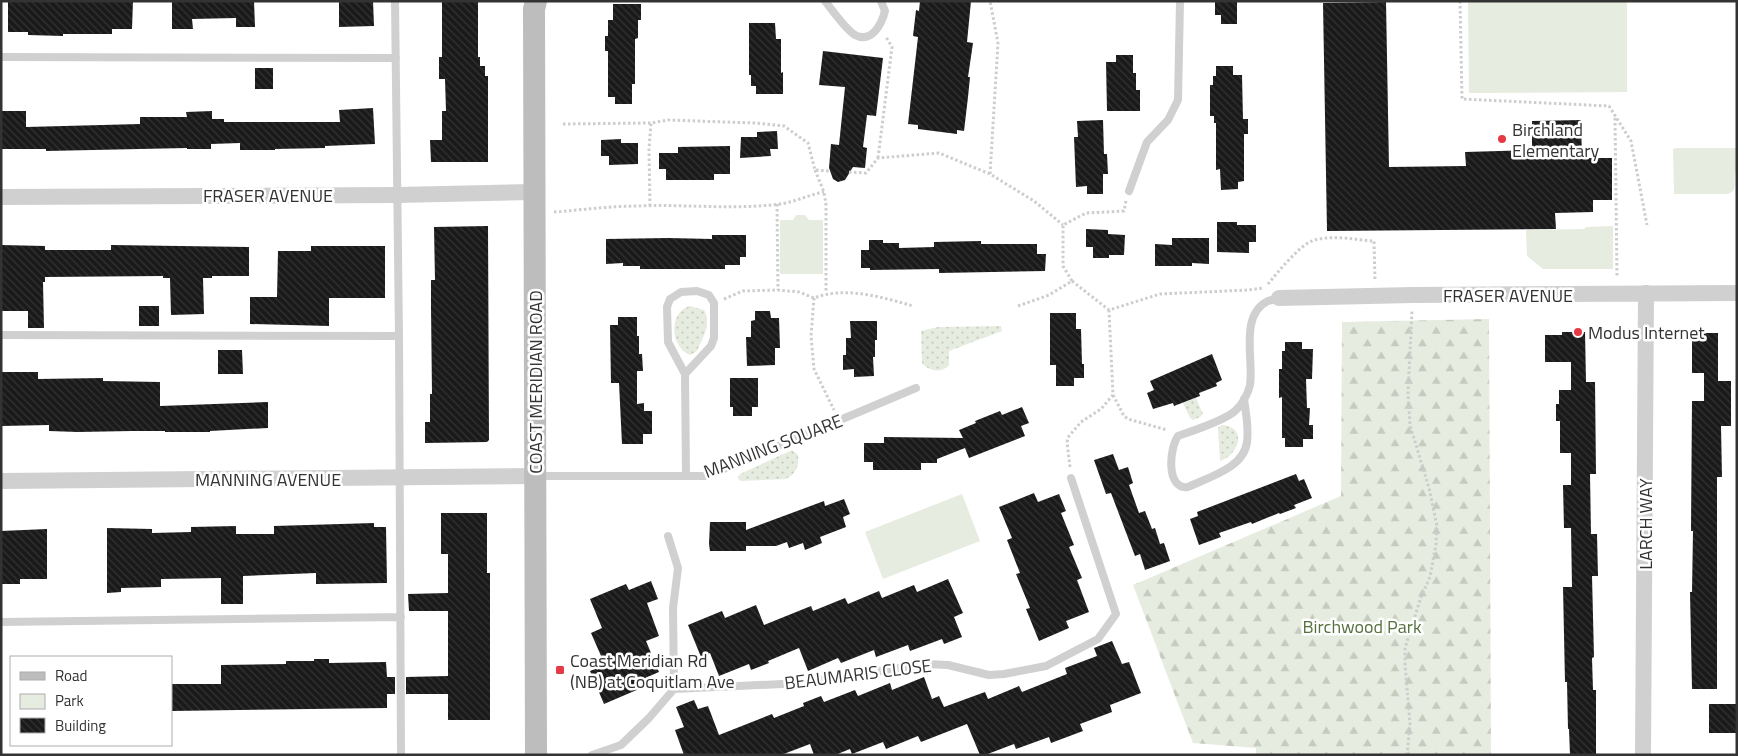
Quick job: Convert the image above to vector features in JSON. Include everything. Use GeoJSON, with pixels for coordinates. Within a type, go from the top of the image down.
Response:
{"type":"FeatureCollection","features":[{"type":"Feature","properties":{"kind":"main road","name":"COAST MERIDIAN ROAD"},"geometry":{"type":"LineString","coordinates":[[534,4],[536,755]]}},
{"type":"Feature","properties":{"kind":"street","name":"FRASER AVENUE"},"geometry":{"type":"LineString","coordinates":[[1,197],[397,195],[534,192]]}},
{"type":"Feature","properties":{"kind":"street","name":"LARCH WAY"},"geometry":{"type":"LineString","coordinates":[[1643,755],[1646,293]]}},
{"type":"Feature","properties":{"kind":"street","name":"FRASER AVENUE"},"geometry":{"type":"LineString","coordinates":[[1279,298],[1413,295],[1737,293]]}},
{"type":"Feature","properties":{"kind":"street","name":"MANNING AVENUE"},"geometry":{"type":"LineString","coordinates":[[1,481],[534,476]]}},
{"type":"Feature","properties":{"kind":"lane"},"geometry":{"type":"LineString","coordinates":[[395,1],[401,755]]}},
{"type":"Feature","properties":{"kind":"lane"},"geometry":{"type":"LineString","coordinates":[[826,1],[849,29],[862,37],[873,34],[880,26],[886,11],[881,1]]}},
{"type":"Feature","properties":{"kind":"lane"},"geometry":{"type":"LineString","coordinates":[[1129,191],[1147,142],[1168,120],[1178,100],[1180,1]]}},
{"type":"Feature","properties":{"kind":"lane"},"geometry":{"type":"LineString","coordinates":[[1,57],[396,58]]}},
{"type":"Feature","properties":{"kind":"lane"},"geometry":{"type":"LineString","coordinates":[[685,374],[712,346],[714,338],[714,303],[709,295],[697,291],[681,292],[670,299],[667,307],[668,342],[685,374],[686,476]]}},
{"type":"Feature","properties":{"kind":"lane"},"geometry":{"type":"LineString","coordinates":[[1244,399],[1246,451],[1234,465],[1188,487],[1182,488],[1176,482],[1171,466],[1172,447],[1178,436],[1234,412],[1244,399],[1250,385],[1250,334],[1252,318],[1259,308],[1267,302],[1279,298]]}},
{"type":"Feature","properties":{"kind":"lane"},"geometry":{"type":"LineString","coordinates":[[1,335],[399,336]]}},
{"type":"Feature","properties":{"kind":"lane","name":"MANNING SQUARE"},"geometry":{"type":"LineString","coordinates":[[534,476],[707,476],[916,388]]}},
{"type":"Feature","properties":{"kind":"lane","name":"BEAUMARIS CLOSE"},"geometry":{"type":"LineString","coordinates":[[674,689],[803,683],[932,664],[948,665],[989,675],[1004,674],[1046,666],[1098,639],[1116,614],[1072,478]]}},
{"type":"Feature","properties":{"kind":"lane"},"geometry":{"type":"LineString","coordinates":[[592,755],[621,745],[649,718],[674,689],[673,608],[678,568],[668,536]]}},
{"type":"Feature","properties":{"kind":"lane"},"geometry":{"type":"LineString","coordinates":[[1,622],[401,617]]}},
{"type":"Feature","properties":{"kind":"path"},"geometry":{"type":"LineString","coordinates":[[990,1],[998,43],[990,174]]}},
{"type":"Feature","properties":{"kind":"path"},"geometry":{"type":"LineString","coordinates":[[1460,1],[1462,99],[1609,106],[1630,141],[1647,225]]}},
{"type":"Feature","properties":{"kind":"path"},"geometry":{"type":"LineString","coordinates":[[849,172],[866,173],[878,158],[892,47],[880,26]]}},
{"type":"Feature","properties":{"kind":"path"},"geometry":{"type":"LineString","coordinates":[[1615,117],[1617,282]]}},
{"type":"Feature","properties":{"kind":"path"},"geometry":{"type":"LineString","coordinates":[[562,124],[652,123],[668,120],[784,126],[808,144],[824,192],[826,205],[826,293]]}},
{"type":"Feature","properties":{"kind":"path"},"geometry":{"type":"LineString","coordinates":[[650,206],[649,149],[652,123]]}},
{"type":"Feature","properties":{"kind":"path"},"geometry":{"type":"LineString","coordinates":[[878,158],[939,153],[990,174],[1034,200],[1063,225],[1063,266],[1072,281],[1109,310]]}},
{"type":"Feature","properties":{"kind":"path"},"geometry":{"type":"LineString","coordinates":[[816,170],[830,171]]}},
{"type":"Feature","properties":{"kind":"path"},"geometry":{"type":"LineString","coordinates":[[1063,225],[1086,213],[1124,210],[1129,191]]}},
{"type":"Feature","properties":{"kind":"path"},"geometry":{"type":"LineString","coordinates":[[535,214],[650,206],[728,207],[777,204],[793,201],[809,194],[824,192]]}},
{"type":"Feature","properties":{"kind":"path"},"geometry":{"type":"LineString","coordinates":[[777,204],[778,290]]}},
{"type":"Feature","properties":{"kind":"path"},"geometry":{"type":"LineString","coordinates":[[1109,310],[1160,294],[1263,288],[1284,265],[1311,241],[1331,238],[1374,241],[1375,296]]}},
{"type":"Feature","properties":{"kind":"path"},"geometry":{"type":"LineString","coordinates":[[1018,306],[1049,295],[1072,281]]}},
{"type":"Feature","properties":{"kind":"path"},"geometry":{"type":"LineString","coordinates":[[714,303],[743,291],[778,290],[799,292],[814,298],[826,293],[872,295],[913,306]]}},
{"type":"Feature","properties":{"kind":"path"},"geometry":{"type":"LineString","coordinates":[[1407,755],[1410,724],[1404,664],[1405,648],[1430,577],[1437,526],[1429,488],[1410,425],[1408,393],[1413,295]]}},
{"type":"Feature","properties":{"kind":"path"},"geometry":{"type":"LineString","coordinates":[[814,298],[811,336],[814,369],[838,421]]}},
{"type":"Feature","properties":{"kind":"path"},"geometry":{"type":"LineString","coordinates":[[1109,310],[1113,395],[1124,416],[1128,419],[1169,431],[1178,436]]}},
{"type":"Feature","properties":{"kind":"path"},"geometry":{"type":"LineString","coordinates":[[1072,478],[1067,442],[1069,436],[1076,426],[1101,409],[1113,395]]}},
{"type":"Feature","properties":{"kind":"green space"},"geometry":{"type":"Polygon","coordinates":[[[1468,1],[1627,1],[1627,92],[1469,93],[1468,1]]]}},
{"type":"Feature","properties":{"kind":"green space"},"geometry":{"type":"Polygon","coordinates":[[[1737,148],[1737,170],[1733,191],[1728,194],[1674,194],[1673,149],[1737,148]]]}},
{"type":"Feature","properties":{"kind":"green space"},"geometry":{"type":"Polygon","coordinates":[[[796,215],[805,215],[809,220],[823,220],[823,274],[780,274],[780,220],[793,220],[796,215]]]}},
{"type":"Feature","properties":{"kind":"green space"},"geometry":{"type":"Polygon","coordinates":[[[1613,226],[1613,269],[1543,269],[1527,256],[1526,230],[1584,229],[1586,227],[1613,226]]]}},
{"type":"Feature","properties":{"kind":"green space"},"geometry":{"type":"Polygon","coordinates":[[[690,306],[704,310],[707,326],[697,351],[690,355],[679,345],[674,330],[678,316],[690,306]]]}},
{"type":"Feature","properties":{"kind":"green space","name":"Birchwood Park"},"geometry":{"type":"Polygon","coordinates":[[[1489,319],[1491,755],[1256,755],[1256,748],[1193,743],[1133,585],[1341,496],[1342,322],[1489,319]]]}},
{"type":"Feature","properties":{"kind":"green space"},"geometry":{"type":"Polygon","coordinates":[[[1001,326],[1002,331],[949,351],[949,365],[942,370],[932,370],[922,363],[921,331],[938,327],[1001,326]]]}},
{"type":"Feature","properties":{"kind":"green space"},"geometry":{"type":"Polygon","coordinates":[[[1196,398],[1203,414],[1193,420],[1190,418],[1183,403],[1196,398]]]}},
{"type":"Feature","properties":{"kind":"green space"},"geometry":{"type":"Polygon","coordinates":[[[1222,425],[1230,427],[1235,431],[1238,436],[1238,442],[1232,453],[1220,461],[1218,427],[1222,425]]]}},
{"type":"Feature","properties":{"kind":"green space"},"geometry":{"type":"Polygon","coordinates":[[[792,450],[798,455],[798,466],[795,472],[786,479],[739,480],[740,474],[792,450]]]}},
{"type":"Feature","properties":{"kind":"green space"},"geometry":{"type":"Polygon","coordinates":[[[962,494],[980,541],[883,579],[865,532],[962,494]]]}},
{"type":"Feature","properties":{"kind":"building"},"geometry":{"type":"Polygon","coordinates":[[[8,1],[133,1],[132,29],[112,29],[112,34],[63,34],[63,36],[28,35],[28,32],[8,32],[8,1]]]}},
{"type":"Feature","properties":{"kind":"building"},"geometry":{"type":"Polygon","coordinates":[[[172,1],[254,1],[255,27],[236,27],[236,18],[192,19],[193,29],[172,29],[172,1]]]}},
{"type":"Feature","properties":{"kind":"building"},"geometry":{"type":"Polygon","coordinates":[[[339,1],[373,1],[374,26],[339,27],[339,1]]]}},
{"type":"Feature","properties":{"kind":"building"},"geometry":{"type":"Polygon","coordinates":[[[478,1],[478,57],[480,57],[480,66],[485,66],[485,76],[488,76],[488,162],[431,162],[430,140],[442,140],[442,111],[446,111],[445,79],[439,79],[439,57],[442,57],[442,2],[478,1]]]}},
{"type":"Feature","properties":{"kind":"building"},"geometry":{"type":"Polygon","coordinates":[[[920,1],[971,1],[967,42],[973,43],[968,77],[970,77],[968,97],[964,131],[957,130],[957,134],[918,129],[918,125],[908,124],[918,37],[913,36],[916,10],[919,11],[920,1]]]}},
{"type":"Feature","properties":{"kind":"building"},"geometry":{"type":"Polygon","coordinates":[[[1215,1],[1237,1],[1237,24],[1221,24],[1221,15],[1215,15],[1215,1]]]}},
{"type":"Feature","properties":{"kind":"building"},"geometry":{"type":"Polygon","coordinates":[[[1386,2],[1389,167],[1466,166],[1465,152],[1532,150],[1532,121],[1581,120],[1582,158],[1612,158],[1612,200],[1593,200],[1593,212],[1555,213],[1556,229],[1327,231],[1323,3],[1386,2]]]}},
{"type":"Feature","properties":{"kind":"building"},"geometry":{"type":"Polygon","coordinates":[[[613,4],[641,4],[641,20],[638,20],[638,38],[635,39],[635,84],[632,84],[632,104],[615,104],[615,97],[608,97],[608,51],[605,51],[605,36],[608,36],[608,20],[613,20],[613,4]]]}},
{"type":"Feature","properties":{"kind":"building"},"geometry":{"type":"Polygon","coordinates":[[[749,23],[775,23],[776,39],[781,39],[783,94],[756,94],[756,86],[751,86],[751,75],[749,75],[749,23]]]}},
{"type":"Feature","properties":{"kind":"building"},"geometry":{"type":"Polygon","coordinates":[[[823,51],[883,58],[876,116],[867,115],[863,147],[867,148],[865,168],[853,167],[845,180],[838,182],[833,179],[829,168],[831,144],[839,145],[845,87],[819,85],[823,51]]]}},
{"type":"Feature","properties":{"kind":"building"},"geometry":{"type":"Polygon","coordinates":[[[1116,55],[1133,55],[1133,73],[1136,73],[1136,90],[1140,90],[1140,111],[1107,111],[1106,62],[1116,62],[1116,55]]]}},
{"type":"Feature","properties":{"kind":"building"},"geometry":{"type":"Polygon","coordinates":[[[1216,66],[1233,66],[1233,75],[1242,75],[1243,119],[1248,119],[1248,134],[1244,134],[1244,181],[1238,182],[1238,189],[1221,190],[1220,169],[1216,170],[1216,123],[1214,123],[1214,116],[1210,116],[1210,85],[1213,85],[1213,76],[1216,76],[1216,66]]]}},
{"type":"Feature","properties":{"kind":"building"},"geometry":{"type":"Polygon","coordinates":[[[255,68],[273,68],[273,89],[255,89],[255,68]]]}},
{"type":"Feature","properties":{"kind":"building"},"geometry":{"type":"Polygon","coordinates":[[[373,108],[375,144],[275,150],[240,150],[240,143],[211,144],[211,149],[46,151],[46,149],[1,149],[1,111],[26,111],[26,127],[140,124],[140,117],[187,117],[186,112],[212,111],[212,119],[224,119],[224,122],[340,122],[339,110],[373,108]]]}},
{"type":"Feature","properties":{"kind":"building"},"geometry":{"type":"Polygon","coordinates":[[[1103,120],[1104,154],[1107,154],[1108,174],[1103,174],[1103,194],[1087,194],[1087,186],[1076,187],[1074,137],[1078,137],[1077,121],[1103,120]]]}},
{"type":"Feature","properties":{"kind":"building"},"geometry":{"type":"Polygon","coordinates":[[[777,131],[778,149],[770,149],[771,156],[740,158],[741,137],[757,137],[757,132],[777,131]]]}},
{"type":"Feature","properties":{"kind":"building"},"geometry":{"type":"Polygon","coordinates":[[[621,139],[621,143],[638,143],[638,164],[609,165],[609,156],[601,156],[601,140],[621,139]]]}},
{"type":"Feature","properties":{"kind":"building"},"geometry":{"type":"Polygon","coordinates":[[[730,146],[730,174],[714,174],[714,180],[666,180],[666,169],[659,169],[659,153],[678,153],[678,147],[730,146]]]}},
{"type":"Feature","properties":{"kind":"building"},"geometry":{"type":"Polygon","coordinates":[[[1217,222],[1237,222],[1237,225],[1256,225],[1256,242],[1249,242],[1249,253],[1217,252],[1217,222]]]}},
{"type":"Feature","properties":{"kind":"building"},"geometry":{"type":"Polygon","coordinates":[[[488,226],[489,440],[487,442],[425,443],[425,422],[430,422],[430,394],[432,394],[431,280],[435,280],[434,227],[488,226]]]}},
{"type":"Feature","properties":{"kind":"building"},"geometry":{"type":"Polygon","coordinates":[[[1086,229],[1108,230],[1108,234],[1125,235],[1124,255],[1109,255],[1109,258],[1093,258],[1093,247],[1086,247],[1086,229]]]}},
{"type":"Feature","properties":{"kind":"building"},"geometry":{"type":"Polygon","coordinates":[[[712,235],[746,235],[746,257],[740,257],[740,265],[725,265],[725,269],[640,269],[640,266],[623,266],[623,263],[606,264],[606,239],[712,239],[712,235]]]}},
{"type":"Feature","properties":{"kind":"building"},"geometry":{"type":"Polygon","coordinates":[[[1172,238],[1209,238],[1209,264],[1192,263],[1192,266],[1155,266],[1155,244],[1172,245],[1172,238]]]}},
{"type":"Feature","properties":{"kind":"building"},"geometry":{"type":"Polygon","coordinates":[[[869,240],[883,240],[883,243],[899,243],[899,248],[934,247],[934,242],[981,241],[981,244],[1037,244],[1037,254],[1046,254],[1045,271],[939,273],[939,269],[870,270],[870,268],[861,268],[861,250],[869,250],[869,240]]]}},
{"type":"Feature","properties":{"kind":"building"},"geometry":{"type":"Polygon","coordinates":[[[1,245],[45,246],[45,250],[111,250],[111,245],[249,247],[249,276],[212,276],[212,278],[203,278],[204,314],[171,315],[170,278],[163,278],[163,276],[45,277],[45,282],[43,282],[44,328],[28,328],[28,311],[1,311],[1,245]]]}},
{"type":"Feature","properties":{"kind":"building"},"geometry":{"type":"Polygon","coordinates":[[[311,246],[385,246],[385,298],[329,298],[329,326],[250,324],[250,297],[277,297],[278,251],[311,251],[311,246]]]}},
{"type":"Feature","properties":{"kind":"building"},"geometry":{"type":"Polygon","coordinates":[[[139,306],[159,306],[159,326],[139,326],[139,306]]]}},
{"type":"Feature","properties":{"kind":"building"},"geometry":{"type":"Polygon","coordinates":[[[755,311],[770,311],[771,318],[779,318],[780,348],[775,348],[775,365],[747,366],[746,337],[751,337],[751,321],[755,320],[755,311]]]}},
{"type":"Feature","properties":{"kind":"building"},"geometry":{"type":"Polygon","coordinates":[[[1050,313],[1076,313],[1076,329],[1081,329],[1084,378],[1074,378],[1074,386],[1056,386],[1056,365],[1050,365],[1050,313]]]}},
{"type":"Feature","properties":{"kind":"building"},"geometry":{"type":"Polygon","coordinates":[[[618,317],[637,317],[639,354],[642,354],[643,371],[637,371],[637,404],[644,403],[644,411],[652,411],[652,434],[643,434],[643,444],[622,444],[619,383],[611,383],[610,325],[618,325],[618,317]]]}},
{"type":"Feature","properties":{"kind":"building"},"geometry":{"type":"Polygon","coordinates":[[[850,321],[877,321],[877,340],[875,340],[875,357],[873,357],[874,376],[854,377],[854,369],[843,370],[843,355],[846,355],[846,338],[851,338],[850,321]]]}},
{"type":"Feature","properties":{"kind":"building"},"geometry":{"type":"Polygon","coordinates":[[[1562,332],[1585,332],[1586,382],[1595,382],[1596,474],[1590,474],[1591,534],[1597,534],[1598,576],[1592,576],[1594,657],[1592,658],[1593,690],[1596,690],[1596,755],[1570,755],[1567,682],[1565,682],[1563,587],[1572,587],[1571,528],[1564,528],[1563,485],[1571,485],[1571,453],[1560,453],[1560,421],[1556,421],[1556,404],[1559,404],[1559,390],[1571,390],[1571,362],[1545,362],[1545,335],[1562,335],[1562,332]]]}},
{"type":"Feature","properties":{"kind":"building"},"geometry":{"type":"Polygon","coordinates":[[[1692,333],[1718,333],[1718,381],[1731,381],[1731,426],[1721,426],[1722,477],[1717,477],[1717,689],[1692,689],[1690,592],[1692,592],[1693,531],[1691,531],[1692,401],[1704,401],[1704,373],[1692,373],[1692,333]]]}},
{"type":"Feature","properties":{"kind":"building"},"geometry":{"type":"Polygon","coordinates":[[[1285,342],[1302,342],[1302,349],[1313,349],[1312,379],[1306,379],[1307,408],[1310,408],[1309,425],[1313,425],[1313,439],[1303,439],[1303,447],[1285,447],[1285,438],[1282,438],[1282,397],[1279,398],[1279,369],[1282,369],[1282,351],[1285,351],[1285,342]]]}},
{"type":"Feature","properties":{"kind":"building"},"geometry":{"type":"Polygon","coordinates":[[[218,350],[242,350],[243,374],[218,374],[218,350]]]}},
{"type":"Feature","properties":{"kind":"building"},"geometry":{"type":"Polygon","coordinates":[[[1212,354],[1222,380],[1216,383],[1217,386],[1199,393],[1200,396],[1174,406],[1173,403],[1153,409],[1147,393],[1154,390],[1150,381],[1212,354]]]}},
{"type":"Feature","properties":{"kind":"building"},"geometry":{"type":"Polygon","coordinates":[[[1,372],[38,372],[38,379],[103,378],[103,381],[160,382],[160,406],[268,402],[268,428],[210,432],[78,432],[49,431],[49,425],[2,426],[1,372]]]}},
{"type":"Feature","properties":{"kind":"building"},"geometry":{"type":"Polygon","coordinates":[[[730,378],[758,378],[758,407],[752,407],[752,416],[733,416],[733,407],[730,407],[730,378]]]}},
{"type":"Feature","properties":{"kind":"building"},"geometry":{"type":"Polygon","coordinates":[[[1022,407],[1029,423],[1021,426],[1025,436],[969,458],[965,448],[937,459],[937,463],[921,463],[921,470],[873,470],[873,462],[864,462],[864,443],[884,443],[884,437],[963,438],[959,430],[976,423],[975,421],[1000,411],[1002,415],[1022,407]]]}},
{"type":"Feature","properties":{"kind":"building"},"geometry":{"type":"Polygon","coordinates":[[[1113,454],[1119,470],[1128,467],[1133,483],[1129,485],[1139,513],[1145,511],[1152,529],[1155,528],[1160,544],[1164,543],[1170,561],[1145,570],[1140,554],[1135,556],[1111,493],[1106,494],[1094,460],[1113,454]]]}},
{"type":"Feature","properties":{"kind":"building"},"geometry":{"type":"Polygon","coordinates":[[[1296,474],[1299,481],[1304,479],[1312,498],[1294,505],[1296,508],[1252,524],[1251,522],[1219,533],[1221,537],[1199,545],[1190,519],[1198,516],[1197,512],[1296,474]]]}},
{"type":"Feature","properties":{"kind":"building"},"geometry":{"type":"Polygon","coordinates":[[[1034,493],[1038,502],[1059,494],[1066,511],[1061,513],[1074,545],[1069,547],[1082,578],[1077,580],[1089,612],[1066,621],[1069,628],[1039,641],[1026,609],[1030,608],[1016,574],[1020,573],[1007,540],[1012,538],[999,507],[1034,493]]]}},
{"type":"Feature","properties":{"kind":"building"},"geometry":{"type":"Polygon","coordinates":[[[844,499],[850,514],[843,517],[846,527],[820,537],[822,543],[805,550],[803,543],[789,548],[787,542],[776,546],[746,546],[746,551],[710,551],[710,522],[746,522],[746,530],[824,501],[825,506],[844,499]]]}},
{"type":"Feature","properties":{"kind":"building"},"geometry":{"type":"Polygon","coordinates":[[[441,513],[487,513],[487,573],[490,573],[490,720],[448,720],[448,694],[406,694],[406,677],[448,676],[448,611],[409,611],[408,594],[448,593],[448,554],[441,554],[441,513]]]}},
{"type":"Feature","properties":{"kind":"building"},"geometry":{"type":"Polygon","coordinates":[[[374,523],[374,527],[386,527],[387,583],[316,584],[316,573],[243,576],[243,604],[221,604],[221,578],[161,579],[161,587],[121,588],[121,592],[107,593],[107,528],[152,529],[152,533],[191,532],[191,527],[236,526],[236,534],[274,534],[274,526],[374,523]]]}},
{"type":"Feature","properties":{"kind":"building"},"geometry":{"type":"Polygon","coordinates":[[[47,529],[47,579],[20,579],[20,584],[1,584],[1,531],[47,529]]]}},
{"type":"Feature","properties":{"kind":"building"},"geometry":{"type":"Polygon","coordinates":[[[948,579],[963,613],[954,617],[962,637],[944,644],[942,639],[910,651],[908,645],[876,657],[874,650],[841,663],[838,658],[808,671],[799,648],[751,670],[749,664],[719,676],[710,653],[701,657],[688,625],[722,611],[725,618],[756,605],[764,625],[811,606],[813,611],[845,598],[848,604],[879,591],[882,598],[914,585],[917,592],[948,579]]]}},
{"type":"Feature","properties":{"kind":"building"},"geometry":{"type":"Polygon","coordinates":[[[651,581],[658,599],[647,603],[659,636],[646,641],[659,672],[636,682],[639,689],[604,704],[590,671],[605,665],[591,633],[602,628],[590,599],[626,584],[629,590],[651,581]]]}},
{"type":"Feature","properties":{"kind":"building"},"geometry":{"type":"Polygon","coordinates":[[[1112,641],[1122,664],[1129,662],[1141,693],[1110,705],[1112,712],[1080,724],[1083,731],[1051,743],[1049,737],[1016,749],[1014,744],[985,755],[980,755],[967,724],[921,742],[918,736],[886,749],[883,742],[852,754],[850,749],[835,755],[814,755],[810,744],[781,755],[684,755],[675,730],[684,727],[676,707],[694,700],[698,709],[708,706],[719,735],[772,714],[774,718],[804,706],[803,703],[821,696],[824,702],[855,690],[858,696],[890,683],[892,690],[924,677],[932,699],[939,696],[944,707],[985,692],[988,699],[1019,686],[1022,692],[1067,674],[1065,668],[1097,656],[1094,648],[1112,641]]]}},
{"type":"Feature","properties":{"kind":"building"},"geometry":{"type":"Polygon","coordinates":[[[314,659],[329,659],[329,663],[386,662],[387,677],[395,677],[395,694],[387,694],[387,708],[172,711],[172,684],[221,684],[221,665],[286,664],[286,661],[314,661],[314,659]]]}},
{"type":"Feature","properties":{"kind":"building"},"geometry":{"type":"Polygon","coordinates":[[[1709,704],[1737,704],[1737,733],[1709,733],[1709,704]]]}},
{"type":"Feature","properties":{"kind":"place","name":"Birchland Elementary"},"geometry":{"type":"Point","coordinates":[1502,139]}},
{"type":"Feature","properties":{"kind":"place","name":"Modus Internet"},"geometry":{"type":"Point","coordinates":[1578,332]}},
{"type":"Feature","properties":{"kind":"place","name":"Coast Meridian Rd (NB) at Coquitlam Ave"},"geometry":{"type":"Point","coordinates":[560,670]}}]}
